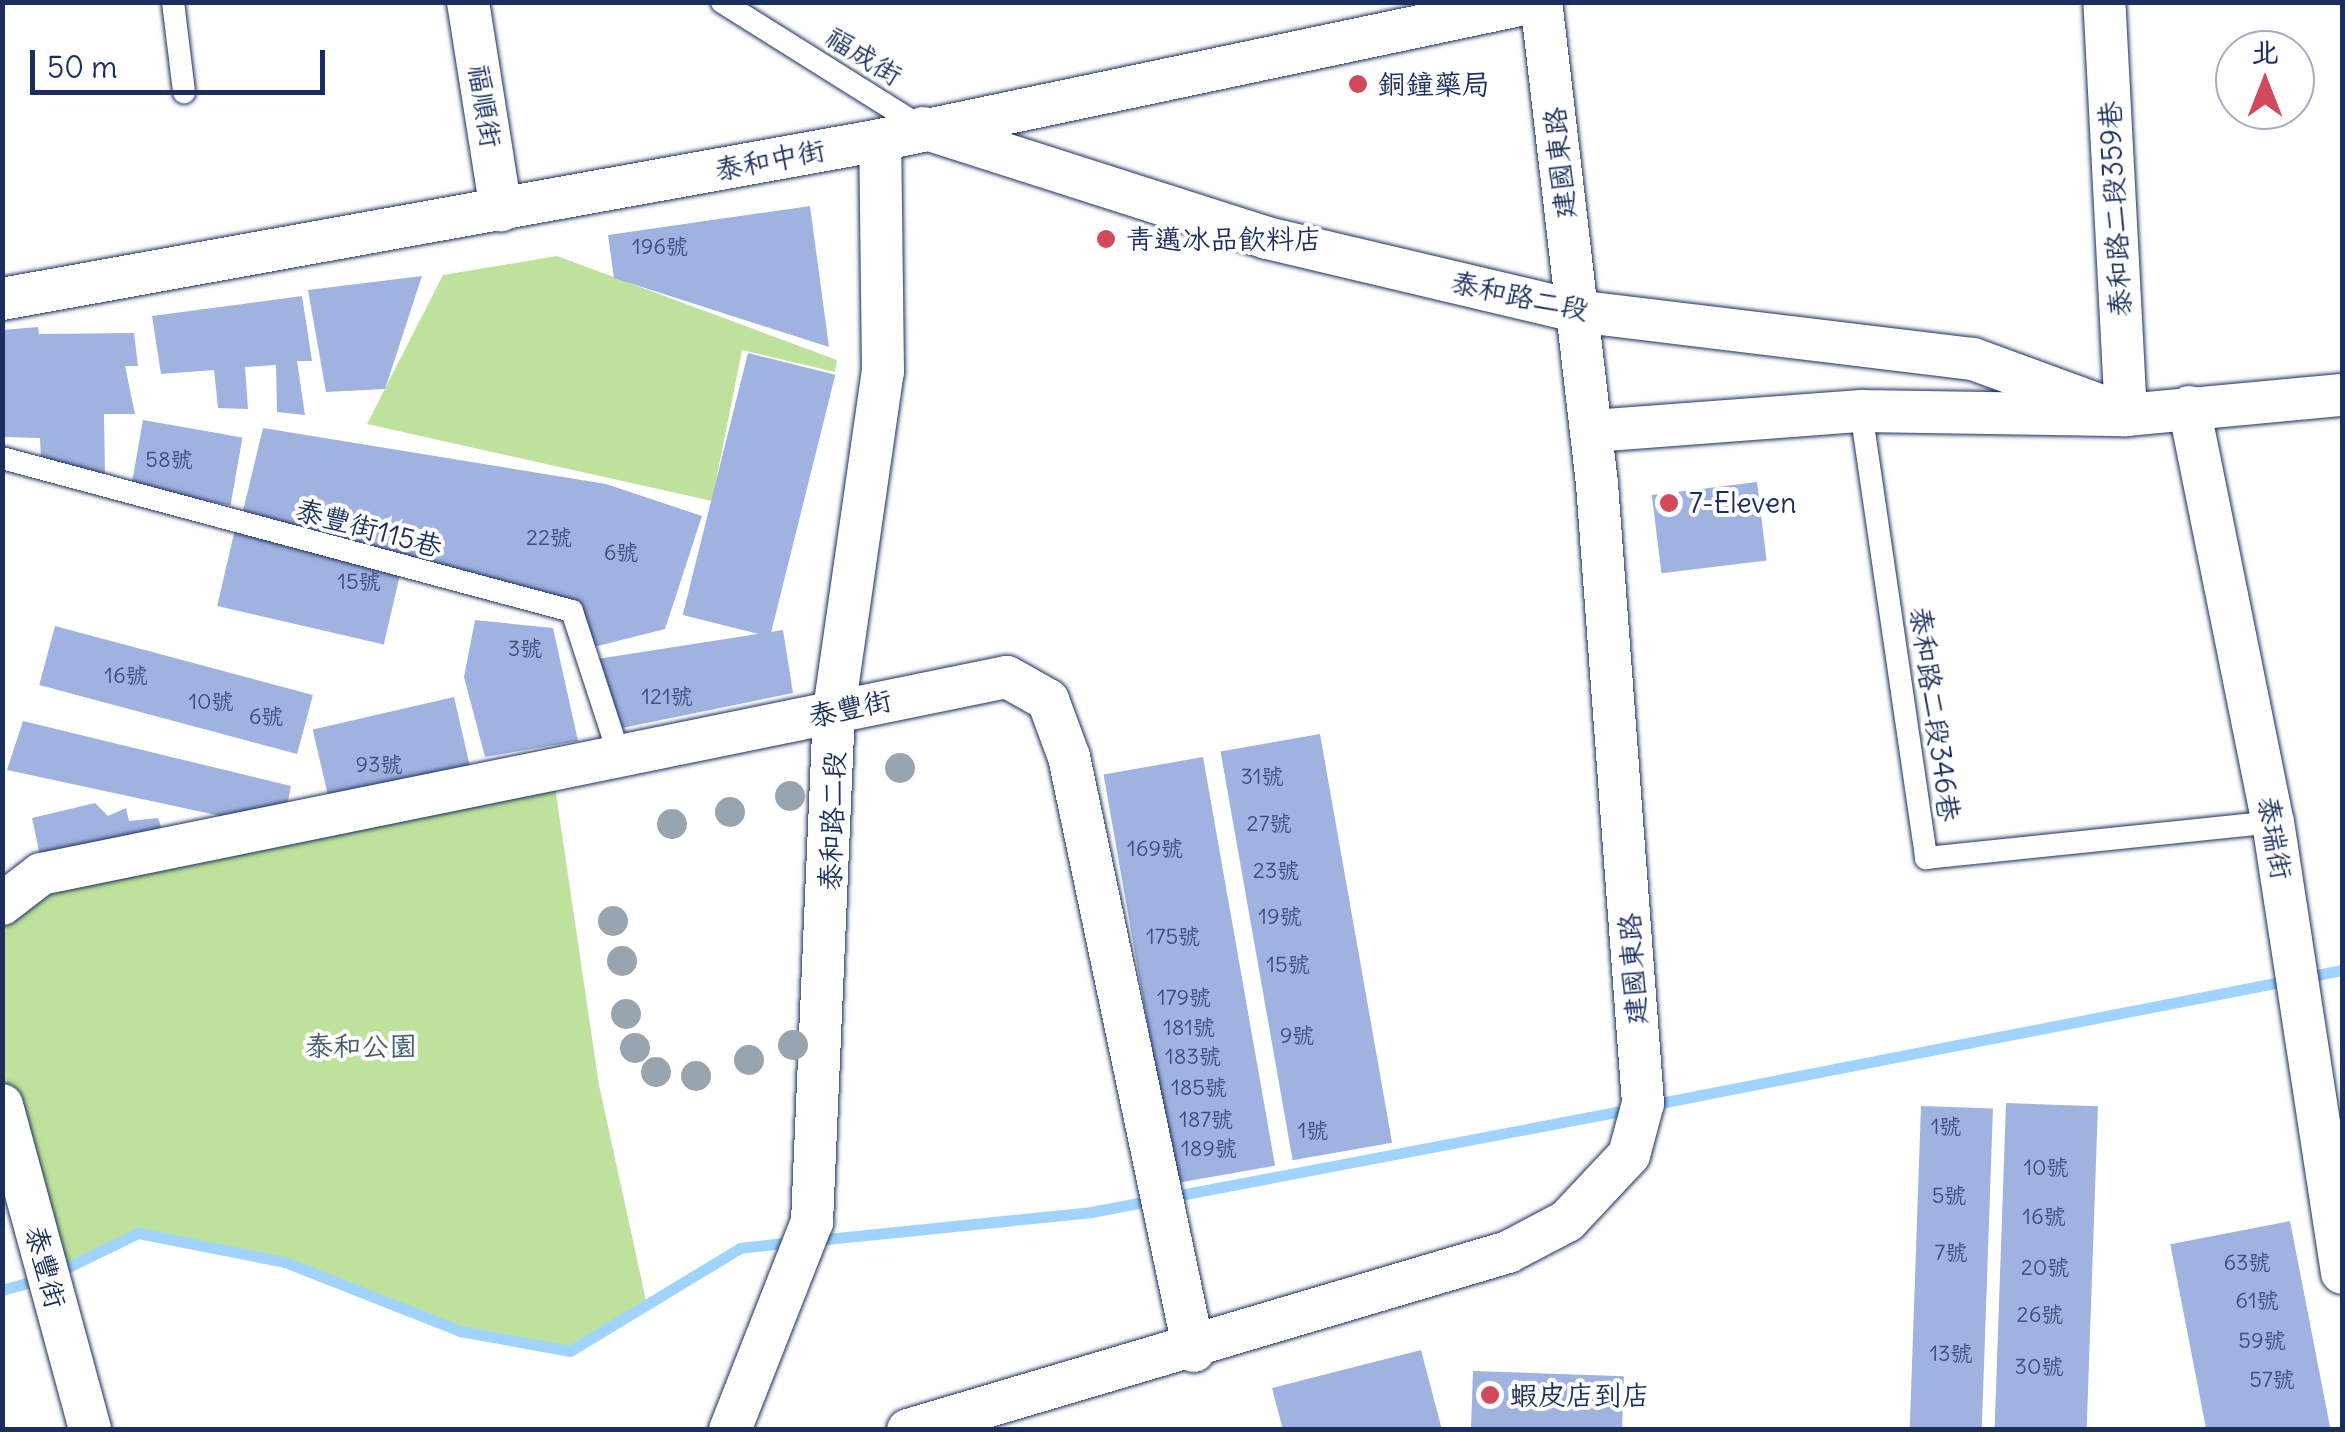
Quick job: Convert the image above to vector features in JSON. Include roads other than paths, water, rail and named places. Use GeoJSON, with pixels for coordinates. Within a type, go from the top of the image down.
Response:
{"type":"FeatureCollection","features":[{"type":"Feature","properties":{"kind":"street","name":"福順街"},"geometry":{"type":"LineString","coordinates":[[468,2],[501,210]]}},
{"type":"Feature","properties":{"kind":"street","name":"泰和中街"},"geometry":{"type":"LineString","coordinates":[[2,298],[880,140],[1538,2]]}},
{"type":"Feature","properties":{"kind":"street","name":"建國東路"},"geometry":{"type":"LineString","coordinates":[[908,1430],[965,1424],[1508,1252],[1567,1221],[1629,1155],[1640,1115],[1593,431],[1538,2]]}},
{"type":"Feature","properties":{"kind":"street","name":"泰和路二段359巷"},"geometry":{"type":"LineString","coordinates":[[2104,2],[2126,414]]}},
{"type":"Feature","properties":{"kind":"street","name":"泰和路二段"},"geometry":{"type":"LineString","coordinates":[[923,128],[1267,238],[1576,311],[1974,359],[2126,414]]}},
{"type":"Feature","properties":{"kind":"street","name":"泰和路二段"},"geometry":{"type":"LineString","coordinates":[[730,1430],[796,1274],[810,1227],[834,710],[884,372],[880,140]]}},
{"type":"Feature","properties":{"kind":"street","name":"泰和路二段"},"geometry":{"type":"LineString","coordinates":[[1593,431],[1861,411],[2126,414],[2342,394]]}},
{"type":"Feature","properties":{"kind":"street","name":"泰瑞街"},"geometry":{"type":"LineString","coordinates":[[2189,407],[2273,822],[2342,1273]]}},
{"type":"Feature","properties":{"kind":"street","name":"泰豐街"},"geometry":{"type":"LineString","coordinates":[[2,904],[41,874],[1006,677],[1048,700],[1169,1202],[1194,1350]]}},
{"type":"Feature","properties":{"kind":"street","name":"泰豐街"},"geometry":{"type":"LineString","coordinates":[[2,1105],[90,1430]]}},
{"type":"Feature","properties":{"kind":"lane"},"geometry":{"type":"LineString","coordinates":[[173,2],[184,92]]}},
{"type":"Feature","properties":{"kind":"lane","name":"福成街"},"geometry":{"type":"LineString","coordinates":[[722,2],[923,128]]}},
{"type":"Feature","properties":{"kind":"lane","name":"泰和路二段346巷"},"geometry":{"type":"LineString","coordinates":[[1861,411],[1926,858],[2273,822]]}},
{"type":"Feature","properties":{"kind":"lane","name":"泰豐街115巷"},"geometry":{"type":"LineString","coordinates":[[2,458],[572,611],[620,758]]}},
{"type":"Feature","properties":{"kind":"waterway"},"geometry":{"type":"LineString","coordinates":[[1650,1105],[2342,970]]}},
{"type":"Feature","properties":{"kind":"waterway"},"geometry":{"type":"LineString","coordinates":[[817,1240],[1091,1212],[1632,1109]]}},
{"type":"Feature","properties":{"kind":"waterway"},"geometry":{"type":"LineString","coordinates":[[58,1272],[138,1233],[285,1262],[460,1331],[570,1351],[740,1248],[793,1242]]}},
{"type":"Feature","properties":{"kind":"waterway"},"geometry":{"type":"LineString","coordinates":[[2,1290],[41,1279]]}},
{"type":"Feature","properties":{"kind":"place","name":"銅鐘藥局"},"geometry":{"type":"Point","coordinates":[1358,84]}},
{"type":"Feature","properties":{"kind":"place","name":"青邁冰品飲料店"},"geometry":{"type":"Point","coordinates":[1106,239]}},
{"type":"Feature","properties":{"kind":"place","name":"7-Eleven"},"geometry":{"type":"Point","coordinates":[1669,503]}},
{"type":"Feature","properties":{"kind":"place","name":"蝦皮店到店"},"geometry":{"type":"Point","coordinates":[1490,1395]}},
{"type":"Feature","properties":{"kind":"park label","name":"泰和公園"},"geometry":{"type":"Point","coordinates":[361,1046]}}]}
